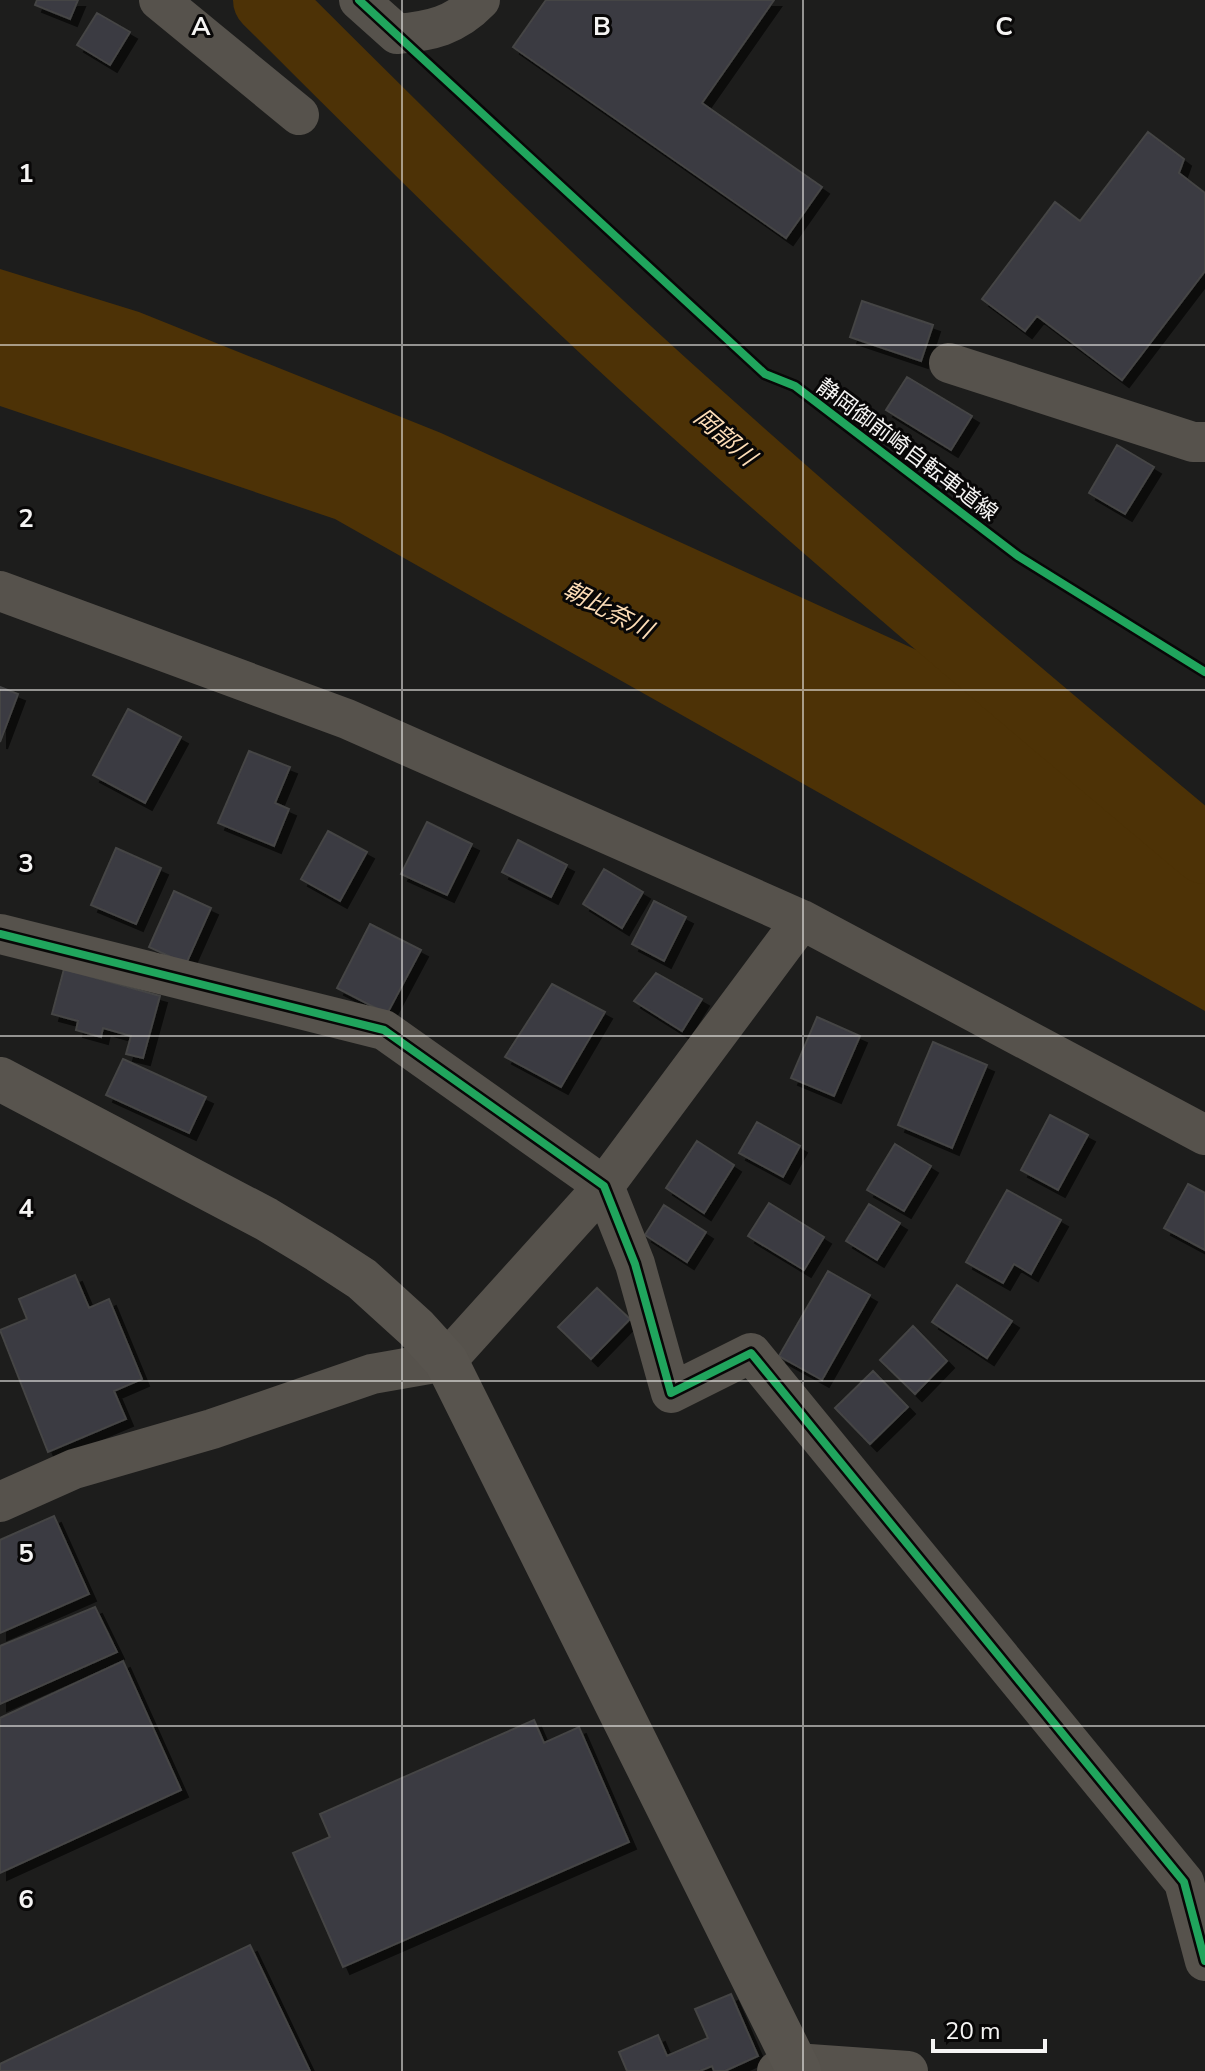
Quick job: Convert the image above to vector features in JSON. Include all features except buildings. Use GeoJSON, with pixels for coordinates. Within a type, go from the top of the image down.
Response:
{"type":"FeatureCollection","features":[{"type":"Feature","properties":{"kind":"street"},"geometry":{"type":"LineString","coordinates":[[159,0],[299,115]]}},
{"type":"Feature","properties":{"kind":"street"},"geometry":{"type":"LineString","coordinates":[[359,0],[397,34],[440,27],[480,0]]}},
{"type":"Feature","properties":{"kind":"street"},"geometry":{"type":"LineString","coordinates":[[949,363],[1193,442],[1205,442]]}},
{"type":"Feature","properties":{"kind":"street"},"geometry":{"type":"LineString","coordinates":[[0,591],[347,719],[802,920],[1205,1135]]}},
{"type":"Feature","properties":{"kind":"street"},"geometry":{"type":"LineString","coordinates":[[0,1502],[74,1469],[212,1429],[372,1374],[446,1361],[604,1186],[802,920]]}},
{"type":"Feature","properties":{"kind":"street"},"geometry":{"type":"LineString","coordinates":[[0,934],[384,1030],[604,1186],[635,1264],[671,1393],[751,1353],[1184,1882],[1205,1961]]}},
{"type":"Feature","properties":{"kind":"street"},"geometry":{"type":"LineString","coordinates":[[0,1079],[266,1219],[362,1279],[416,1328],[446,1361],[791,2068],[908,2071]]}},
{"type":"Feature","properties":{"kind":"water","name":"朝比奈川"},"geometry":{"type":"Polygon","coordinates":[[[0,269],[139,312],[441,433],[967,673],[1205,822],[1205,1011],[335,519],[0,406],[0,269]]]}},
{"type":"Feature","properties":{"kind":"waterway","name":"岡部川"},"geometry":{"type":"LineString","coordinates":[[267,0],[513,243],[665,385],[865,562],[1205,850]]}},
{"type":"Feature","properties":{"kind":"cycle path","name":"静岡御前崎自転車道線"},"geometry":{"type":"LineString","coordinates":[[359,0],[765,374],[795,386],[1018,556],[1205,672]]}},
{"type":"Feature","properties":{"kind":"cycle path"},"geometry":{"type":"LineString","coordinates":[[0,934],[384,1030],[604,1186],[635,1264],[671,1393],[751,1353],[1184,1882],[1205,1961]]}}]}
